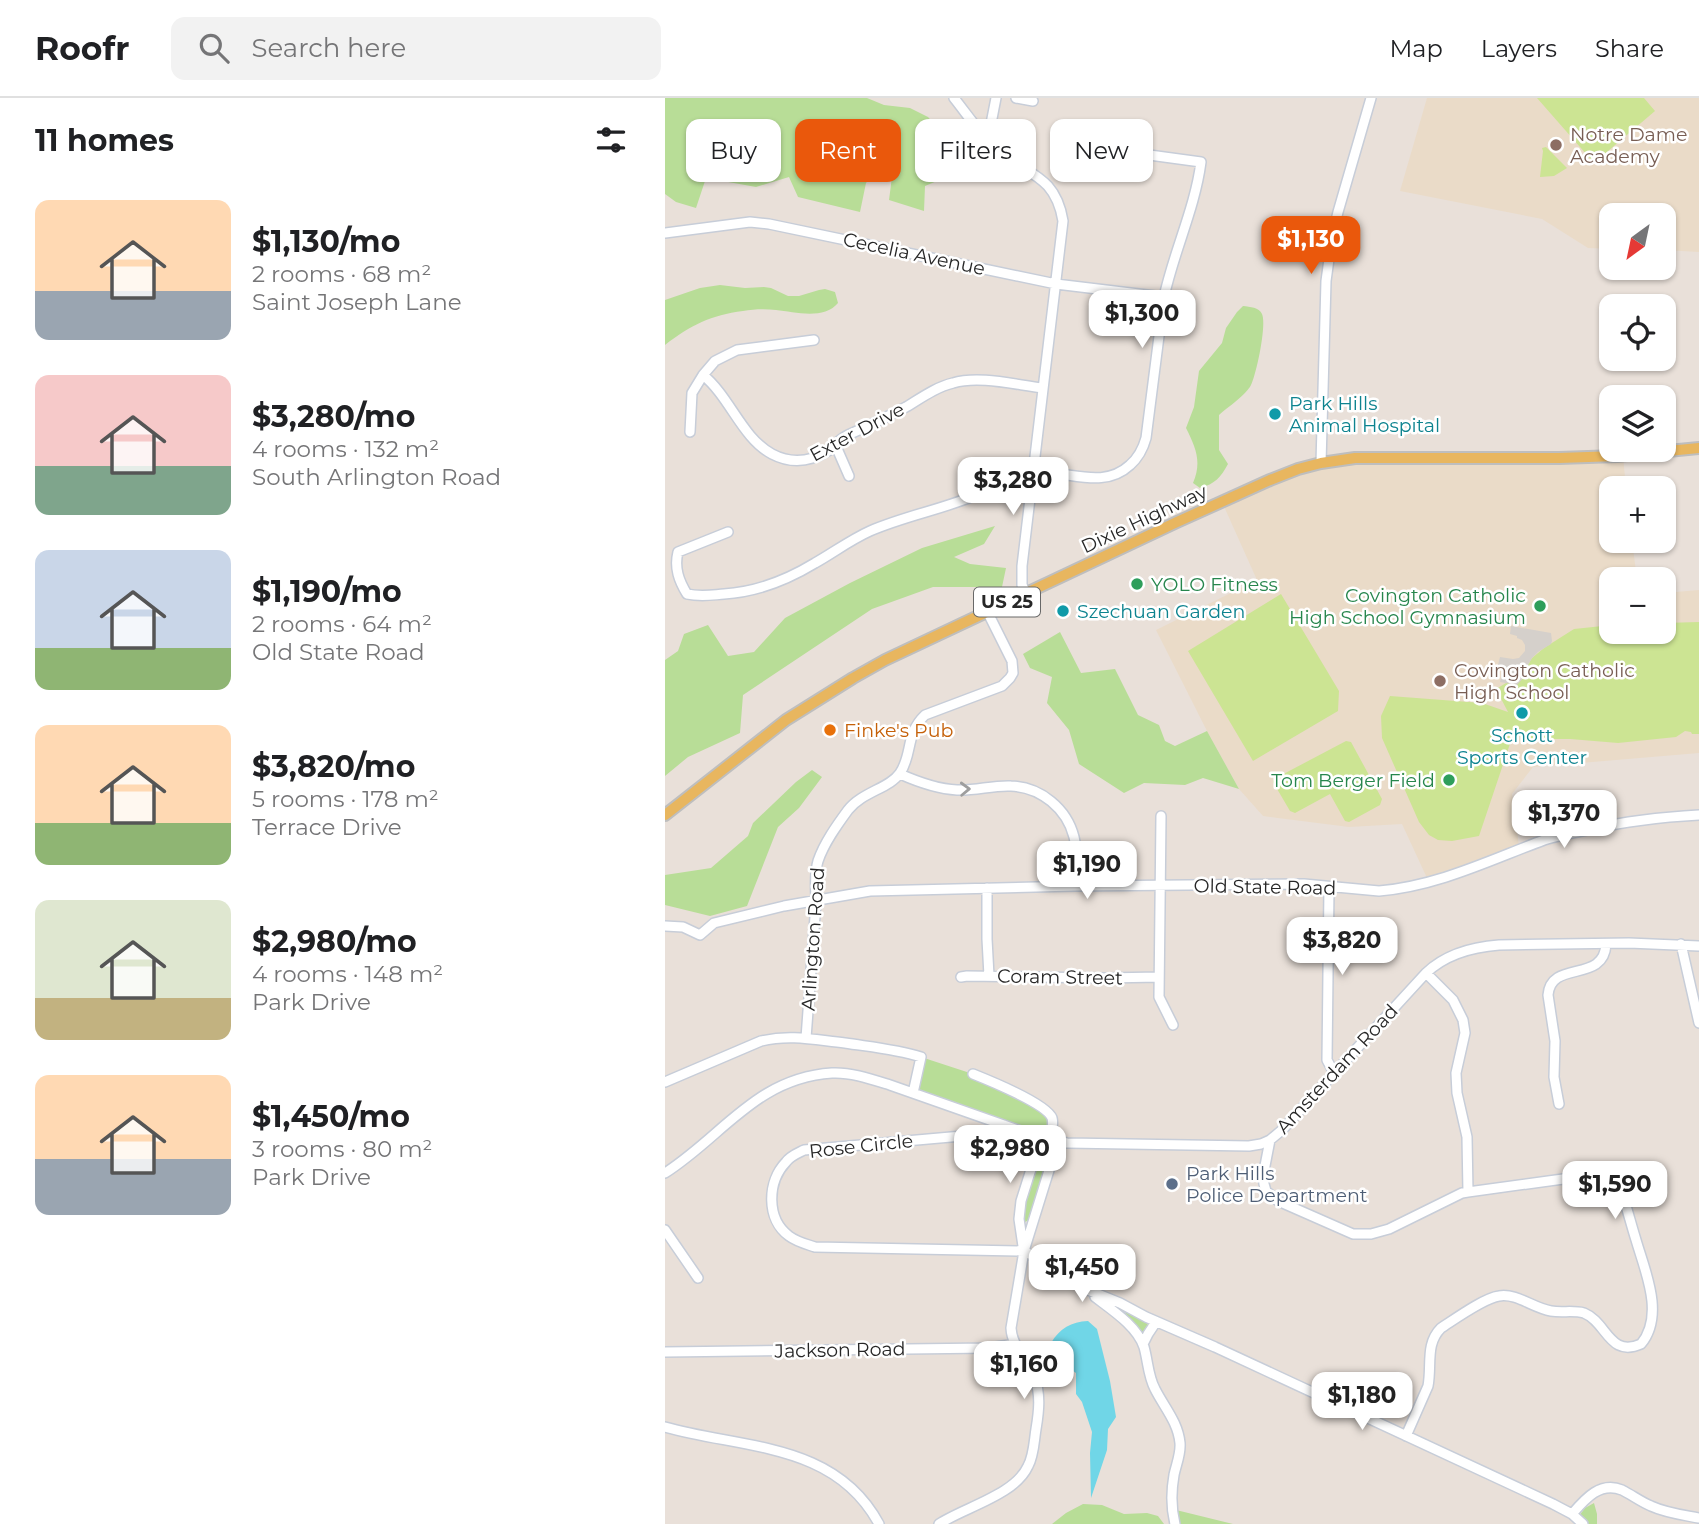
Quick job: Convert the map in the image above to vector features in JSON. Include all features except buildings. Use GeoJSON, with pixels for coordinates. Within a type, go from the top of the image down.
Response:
{"type":"FeatureCollection","features":[{"type":"Feature","properties":{"kind":"main road","name":"Dixie Highway"},"geometry":{"type":"LineString","coordinates":[[665,815],[786,720],[853,678],[987,611],[1299,469],[1355,458],[1594,457],[1699,448]]}},
{"type":"Feature","properties":{"kind":"street"},"geometry":{"type":"LineString","coordinates":[[954,98],[971,119]]}},
{"type":"Feature","properties":{"kind":"street"},"geometry":{"type":"LineString","coordinates":[[992,119],[996,98]]}},
{"type":"Feature","properties":{"kind":"street"},"geometry":{"type":"LineString","coordinates":[[1016,98],[1033,101]]}},
{"type":"Feature","properties":{"kind":"street"},"geometry":{"type":"LineString","coordinates":[[1321,463],[1326,281],[1332,237],[1371,98]]}},
{"type":"Feature","properties":{"kind":"street"},"geometry":{"type":"LineString","coordinates":[[728,532],[678,552],[677,572],[687,594],[701,597],[737,593],[770,585],[814,564],[866,533],[898,520],[940,509],[1034,473],[1086,478],[1107,477],[1124,470],[1138,456],[1146,438],[1164,297],[1198,182],[1201,162],[1153,155]]}},
{"type":"Feature","properties":{"kind":"street"},"geometry":{"type":"LineString","coordinates":[[1026,593],[1022,584],[1022,566],[1063,220],[1056,197],[1036,176]]}},
{"type":"Feature","properties":{"kind":"street","name":"Cecelia Avenue"},"geometry":{"type":"LineString","coordinates":[[665,233],[750,222],[769,224],[1056,284],[1164,297]]}},
{"type":"Feature","properties":{"kind":"street"},"geometry":{"type":"LineString","coordinates":[[690,432],[692,393],[715,361],[730,352],[814,340]]}},
{"type":"Feature","properties":{"kind":"street","name":"Exter Drive"},"geometry":{"type":"LineString","coordinates":[[703,375],[713,384],[754,441],[773,455],[794,461],[806,460],[828,451],[848,435],[933,391],[957,382],[976,380],[1043,388]]}},
{"type":"Feature","properties":{"kind":"street"},"geometry":{"type":"LineString","coordinates":[[835,444],[849,477]]}},
{"type":"Feature","properties":{"kind":"street"},"geometry":{"type":"LineString","coordinates":[[987,611],[1012,661],[1013,673],[1002,686],[925,715],[911,736],[900,774],[944,788],[965,790],[1009,786],[1029,789],[1043,795],[1070,823],[1075,840],[1075,886]]}},
{"type":"Feature","properties":{"kind":"street","name":"Arlington Road"},"geometry":{"type":"LineString","coordinates":[[806,1038],[819,857],[851,807],[860,799],[894,781],[900,774]]}},
{"type":"Feature","properties":{"kind":"street","name":"Old State Road"},"geometry":{"type":"LineString","coordinates":[[665,926],[683,927],[700,935],[714,923],[784,906],[870,891],[1304,884],[1379,891],[1430,882],[1562,835],[1652,818],[1699,815]]}},
{"type":"Feature","properties":{"kind":"street"},"geometry":{"type":"LineString","coordinates":[[1161,816],[1159,997],[1173,1025]]}},
{"type":"Feature","properties":{"kind":"street"},"geometry":{"type":"LineString","coordinates":[[1329,887],[1327,1060],[1334,1073]]}},
{"type":"Feature","properties":{"kind":"street"},"geometry":{"type":"LineString","coordinates":[[986,888],[989,976]]}},
{"type":"Feature","properties":{"kind":"street"},"geometry":{"type":"LineString","coordinates":[[1559,1104],[1554,1076],[1555,1041],[1548,989],[1560,976],[1589,969],[1600,962],[1606,954],[1606,944]]}},
{"type":"Feature","properties":{"kind":"street","name":"Amsterdam Road"},"geometry":{"type":"LineString","coordinates":[[665,1173],[772,1089],[798,1079],[832,1073],[864,1077],[1050,1140],[1083,1144],[1255,1145],[1270,1140],[1282,1130],[1436,963],[1480,947],[1606,944],[1699,946]]}},
{"type":"Feature","properties":{"kind":"street"},"geometry":{"type":"LineString","coordinates":[[1681,944],[1699,1023]]}},
{"type":"Feature","properties":{"kind":"street"},"geometry":{"type":"LineString","coordinates":[[1426,973],[1453,1000],[1463,1020],[1465,1033],[1456,1073],[1457,1093],[1467,1137],[1468,1192]]}},
{"type":"Feature","properties":{"kind":"street","name":"Coram Street"},"geometry":{"type":"LineString","coordinates":[[961,977],[1159,977]]}},
{"type":"Feature","properties":{"kind":"street"},"geometry":{"type":"LineString","coordinates":[[665,1082],[761,1041],[778,1037],[806,1038],[903,1051],[921,1057],[913,1093]]}},
{"type":"Feature","properties":{"kind":"street"},"geometry":{"type":"LineString","coordinates":[[939,1524],[1018,1482],[1029,1464],[1038,1420],[1039,1394],[1034,1374],[1015,1344],[1011,1328],[1024,1251],[1055,1151],[1050,1140],[1053,1122],[1046,1109],[973,1074]]}},
{"type":"Feature","properties":{"kind":"street","name":"Rose Circle"},"geometry":{"type":"LineString","coordinates":[[1005,1125],[996,1133],[804,1150],[785,1162],[780,1170],[771,1193],[772,1207],[784,1232],[815,1247],[1024,1251]]}},
{"type":"Feature","properties":{"kind":"street"},"geometry":{"type":"LineString","coordinates":[[1024,1251],[1019,1219],[1021,1201],[1038,1147],[1050,1140]]}},
{"type":"Feature","properties":{"kind":"street"},"geometry":{"type":"LineString","coordinates":[[1270,1140],[1263,1176],[1266,1191],[1278,1200],[1353,1234],[1371,1234],[1389,1228],[1462,1193],[1585,1177],[1600,1179],[1619,1189],[1649,1283],[1652,1312],[1648,1333],[1641,1345],[1621,1347],[1614,1343],[1594,1320],[1583,1313],[1553,1312],[1511,1296],[1498,1296],[1437,1332],[1430,1346],[1428,1386],[1406,1436]]}},
{"type":"Feature","properties":{"kind":"street"},"geometry":{"type":"LineString","coordinates":[[665,1230],[698,1278]]}},
{"type":"Feature","properties":{"kind":"street"},"geometry":{"type":"LineString","coordinates":[[1024,1251],[1083,1288],[1121,1317],[1143,1344],[1151,1381],[1171,1415],[1181,1445],[1174,1476],[1172,1508],[1175,1524]]}},
{"type":"Feature","properties":{"kind":"street"},"geometry":{"type":"LineString","coordinates":[[1083,1288],[1572,1514],[1583,1524]]}},
{"type":"Feature","properties":{"kind":"street"},"geometry":{"type":"LineString","coordinates":[[1143,1344],[1156,1322]]}},
{"type":"Feature","properties":{"kind":"street","name":"Jackson Road"},"geometry":{"type":"LineString","coordinates":[[665,1352],[989,1348],[1015,1344]]}},
{"type":"Feature","properties":{"kind":"street"},"geometry":{"type":"LineString","coordinates":[[665,1427],[764,1446],[823,1467],[863,1499],[879,1524]]}},
{"type":"Feature","properties":{"kind":"street"},"geometry":{"type":"LineString","coordinates":[[1572,1514],[1595,1491],[1613,1488],[1622,1490],[1650,1506],[1699,1518]]}},
{"type":"Feature","properties":{"kind":"shaded area","name":"Notre Dame Academy"},"geometry":{"type":"Polygon","coordinates":[[[1427,98],[1699,98],[1699,252],[1677,251],[1677,203],[1599,203],[1599,248],[1588,248],[1542,219],[1400,191],[1427,98]]]}},
{"type":"Feature","properties":{"kind":"shaded area","name":"Covington Catholic High School"},"geometry":{"type":"Polygon","coordinates":[[[1599,457],[1599,462],[1624,462],[1625,476],[1599,476],[1599,553],[1634,553],[1635,567],[1599,567],[1599,644],[1676,644],[1676,592],[1699,590],[1699,753],[1533,767],[1512,794],[1519,846],[1427,878],[1402,824],[1349,827],[1263,816],[1239,789],[1156,630],[1257,580],[1222,502],[1321,463],[1599,457]]]}},
{"type":"Feature","properties":{"kind":"shaded area"},"geometry":{"type":"Polygon","coordinates":[[[1511,626],[1551,633],[1552,641],[1532,658],[1517,685],[1500,682],[1503,667],[1498,665],[1500,657],[1519,658],[1525,651],[1522,640],[1510,634],[1511,626]]]}},
{"type":"Feature","properties":{"kind":"green space"},"geometry":{"type":"Polygon","coordinates":[[[665,98],[867,98],[884,105],[910,108],[930,119],[915,119],[915,182],[935,182],[925,186],[924,211],[889,200],[891,182],[901,182],[901,119],[795,119],[795,182],[867,182],[860,212],[798,197],[789,177],[781,179],[781,119],[686,119],[686,182],[705,182],[696,208],[676,202],[665,194],[665,98]]]}},
{"type":"Feature","properties":{"kind":"green space"},"geometry":{"type":"Polygon","coordinates":[[[1537,98],[1644,98],[1655,111],[1594,163],[1537,98]]]}},
{"type":"Feature","properties":{"kind":"green space"},"geometry":{"type":"Polygon","coordinates":[[[1546,147],[1567,168],[1554,176],[1540,177],[1542,148],[1546,147]]]}},
{"type":"Feature","properties":{"kind":"green space"},"geometry":{"type":"Polygon","coordinates":[[[728,182],[772,182],[756,187],[728,182]]]}},
{"type":"Feature","properties":{"kind":"green space"},"geometry":{"type":"Polygon","coordinates":[[[720,285],[771,288],[788,296],[825,289],[835,292],[838,303],[825,312],[817,313],[760,309],[721,315],[693,327],[665,345],[665,300],[700,288],[720,285]]]}},
{"type":"Feature","properties":{"kind":"green space"},"geometry":{"type":"Polygon","coordinates":[[[1243,306],[1257,309],[1262,314],[1263,328],[1258,361],[1249,389],[1219,415],[1219,450],[1228,464],[1217,479],[1200,488],[1193,483],[1197,455],[1186,428],[1194,407],[1199,371],[1222,343],[1226,328],[1243,306]]]}},
{"type":"Feature","properties":{"kind":"green space"},"geometry":{"type":"Polygon","coordinates":[[[995,526],[984,544],[954,557],[970,564],[1006,568],[1002,587],[933,587],[872,609],[743,695],[740,733],[688,757],[665,776],[665,660],[678,651],[684,634],[708,625],[728,656],[754,652],[785,618],[850,583],[922,548],[995,526]]]}},
{"type":"Feature","properties":{"kind":"green space"},"geometry":{"type":"Polygon","coordinates":[[[1281,594],[1339,691],[1338,711],[1253,761],[1188,651],[1281,594]]]}},
{"type":"Feature","properties":{"kind":"green space"},"geometry":{"type":"Polygon","coordinates":[[[1699,622],[1699,734],[1685,731],[1676,737],[1618,743],[1530,739],[1516,726],[1479,836],[1452,841],[1438,840],[1429,835],[1419,822],[1382,738],[1381,716],[1390,696],[1482,703],[1508,712],[1496,689],[1506,683],[1517,684],[1523,678],[1532,658],[1574,629],[1599,626],[1599,644],[1676,644],[1676,623],[1699,622]]]}},
{"type":"Feature","properties":{"kind":"green space"},"geometry":{"type":"Polygon","coordinates":[[[1060,632],[1081,673],[1115,669],[1138,715],[1159,725],[1165,741],[1175,746],[1207,731],[1239,789],[1203,778],[1185,785],[1144,783],[1124,793],[1079,764],[1069,730],[1047,703],[1052,677],[1030,668],[1023,654],[1060,632]]]}},
{"type":"Feature","properties":{"kind":"green space"},"geometry":{"type":"Polygon","coordinates":[[[1346,741],[1351,742],[1382,799],[1380,805],[1349,822],[1345,821],[1330,794],[1295,813],[1290,811],[1273,782],[1274,779],[1346,741]]]}},
{"type":"Feature","properties":{"kind":"green space"},"geometry":{"type":"Polygon","coordinates":[[[812,770],[822,777],[799,808],[778,827],[747,906],[710,916],[665,905],[665,875],[711,868],[748,836],[753,823],[812,770]]]}},
{"type":"Feature","properties":{"kind":"green space"},"geometry":{"type":"Polygon","coordinates":[[[921,1057],[973,1074],[1051,1115],[1050,1140],[913,1093],[921,1057]]]}},
{"type":"Feature","properties":{"kind":"green space"},"geometry":{"type":"Polygon","coordinates":[[[1048,1146],[1051,1149],[1029,1220],[1025,1222],[1023,1208],[1040,1151],[1048,1146]]]}},
{"type":"Feature","properties":{"kind":"green space"},"geometry":{"type":"Polygon","coordinates":[[[1123,1311],[1147,1322],[1145,1332],[1139,1333],[1121,1313],[1123,1311]]]}},
{"type":"Feature","properties":{"kind":"green space"},"geometry":{"type":"Polygon","coordinates":[[[1594,1503],[1597,1524],[1586,1524],[1579,1516],[1585,1508],[1594,1503]]]}},
{"type":"Feature","properties":{"kind":"green space"},"geometry":{"type":"Polygon","coordinates":[[[1083,1504],[1102,1505],[1124,1514],[1147,1513],[1158,1516],[1164,1524],[1052,1524],[1083,1504]]]}},
{"type":"Feature","properties":{"kind":"green space"},"geometry":{"type":"Polygon","coordinates":[[[1172,1509],[1233,1524],[1174,1524],[1172,1509]]]}},
{"type":"Feature","properties":{"kind":"water"},"geometry":{"type":"Polygon","coordinates":[[[1088,1321],[1097,1329],[1116,1417],[1108,1429],[1107,1450],[1091,1498],[1092,1432],[1082,1402],[1076,1394],[1076,1373],[1058,1360],[1051,1343],[1058,1333],[1067,1327],[1088,1321]]]}},
{"type":"Feature","properties":{"kind":"place","name":"Notre Dame Academy"},"geometry":{"type":"Point","coordinates":[1556,145]}},
{"type":"Feature","properties":{"kind":"place","name":"Park Hills Animal Hospital"},"geometry":{"type":"Point","coordinates":[1275,414]}},
{"type":"Feature","properties":{"kind":"place","name":"YOLO Fitness"},"geometry":{"type":"Point","coordinates":[1137,584]}},
{"type":"Feature","properties":{"kind":"place","name":"Covington Catholic High School Gymnasium"},"geometry":{"type":"Point","coordinates":[1540,606]}},
{"type":"Feature","properties":{"kind":"place","name":"Szechuan Garden"},"geometry":{"type":"Point","coordinates":[1063,611]}},
{"type":"Feature","properties":{"kind":"place","name":"Covington Catholic High School"},"geometry":{"type":"Point","coordinates":[1440,681]}},
{"type":"Feature","properties":{"kind":"place","name":"Schott Sports Center"},"geometry":{"type":"Point","coordinates":[1522,713]}},
{"type":"Feature","properties":{"kind":"place","name":"Finke's Pub"},"geometry":{"type":"Point","coordinates":[830,730]}},
{"type":"Feature","properties":{"kind":"place","name":"Tom Berger Field"},"geometry":{"type":"Point","coordinates":[1449,780]}},
{"type":"Feature","properties":{"kind":"place","name":"Park Hills Police Department"},"geometry":{"type":"Point","coordinates":[1172,1184]}}]}
